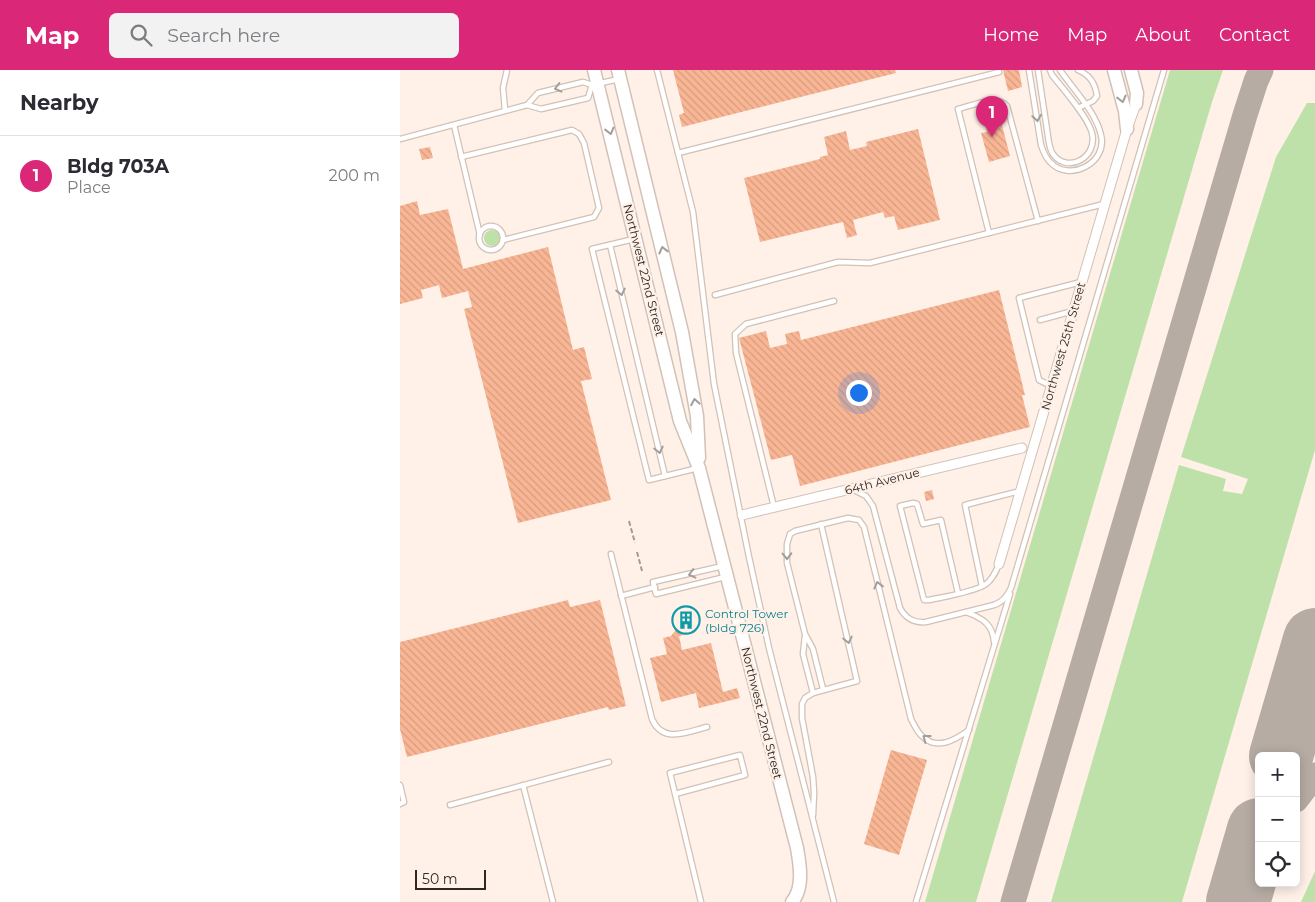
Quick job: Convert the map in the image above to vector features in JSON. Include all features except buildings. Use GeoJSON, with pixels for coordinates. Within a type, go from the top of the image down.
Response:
{"type":"FeatureCollection","features":[{"type":"Feature","properties":{"kind":"street","name":"Northwest 22nd Street"},"geometry":{"type":"LineString","coordinates":[[594,70],[595,85],[636,238],[680,421],[699,468],[799,856],[800,882],[793,901]]}},
{"type":"Feature","properties":{"kind":"street","name":"Northwest 25th Street"},"geometry":{"type":"LineString","coordinates":[[1114,70],[1125,111],[1127,129]]}},
{"type":"Feature","properties":{"kind":"street","name":"Northwest 25th Street"},"geometry":{"type":"LineString","coordinates":[[999,564],[1104,204],[1136,104],[1136,93],[1131,70]]}},
{"type":"Feature","properties":{"kind":"street","name":"Northwest 22nd Street"},"geometry":{"type":"LineString","coordinates":[[619,74],[682,332],[697,416],[699,468]]}},
{"type":"Feature","properties":{"kind":"street","name":"64th Avenue"},"geometry":{"type":"LineString","coordinates":[[742,515],[1022,448]]}},
{"type":"Feature","properties":{"kind":"lane"},"geometry":{"type":"LineString","coordinates":[[506,110],[503,88],[507,70]]}},
{"type":"Feature","properties":{"kind":"lane"},"geometry":{"type":"LineString","coordinates":[[657,70],[693,212],[717,402],[749,556],[769,648],[834,902]]}},
{"type":"Feature","properties":{"kind":"lane"},"geometry":{"type":"LineString","coordinates":[[1029,70],[1041,145],[1049,162],[1055,167],[1078,171],[1092,163],[1102,146],[1102,137],[1097,121],[1060,70]]}},
{"type":"Feature","properties":{"kind":"lane"},"geometry":{"type":"LineString","coordinates":[[1038,70],[1049,144],[1053,155],[1067,162],[1075,162],[1084,159],[1091,151],[1093,141],[1089,126],[1050,70]]}},
{"type":"Feature","properties":{"kind":"lane"},"geometry":{"type":"LineString","coordinates":[[1078,70],[1085,73],[1096,87],[1097,96],[1093,101],[1078,108]]}},
{"type":"Feature","properties":{"kind":"lane"},"geometry":{"type":"LineString","coordinates":[[916,902],[969,730],[1164,70]]}},
{"type":"Feature","properties":{"kind":"lane"},"geometry":{"type":"LineString","coordinates":[[678,153],[999,72]]}},
{"type":"Feature","properties":{"kind":"lane"},"geometry":{"type":"LineString","coordinates":[[527,104],[541,110],[588,98],[595,85],[619,74]]}},
{"type":"Feature","properties":{"kind":"lane"},"geometry":{"type":"LineString","coordinates":[[400,139],[527,104],[538,93],[583,82],[595,85]]}},
{"type":"Feature","properties":{"kind":"lane"},"geometry":{"type":"LineString","coordinates":[[989,233],[958,109],[995,100],[1004,102],[1007,106],[1038,221]]}},
{"type":"Feature","properties":{"kind":"lane"},"geometry":{"type":"LineString","coordinates":[[454,125],[482,245],[488,250],[496,249],[502,244],[503,236],[500,229],[493,226],[485,228],[480,235]]}},
{"type":"Feature","properties":{"kind":"lane"},"geometry":{"type":"LineString","coordinates":[[462,158],[572,130],[579,134],[584,143],[599,208],[594,217],[503,240]]}},
{"type":"Feature","properties":{"kind":"lane"},"geometry":{"type":"LineString","coordinates":[[715,295],[838,262],[870,263],[1104,204]]}},
{"type":"Feature","properties":{"kind":"lane"},"geometry":{"type":"LineString","coordinates":[[636,238],[592,249],[649,480],[699,468]]}},
{"type":"Feature","properties":{"kind":"lane"},"geometry":{"type":"LineString","coordinates":[[610,245],[665,476]]}},
{"type":"Feature","properties":{"kind":"lane"},"geometry":{"type":"LineString","coordinates":[[1051,386],[1039,380],[1019,298],[1081,282]]}},
{"type":"Feature","properties":{"kind":"lane"},"geometry":{"type":"LineString","coordinates":[[774,507],[736,353],[735,334],[746,324],[834,302]]}},
{"type":"Feature","properties":{"kind":"lane"},"geometry":{"type":"LineString","coordinates":[[1040,320],[1073,312]]}},
{"type":"Feature","properties":{"kind":"lane"},"geometry":{"type":"LineString","coordinates":[[850,489],[862,492],[875,510],[899,604],[904,614],[914,622],[922,623],[1000,603],[1008,595],[1011,588]]}},
{"type":"Feature","properties":{"kind":"lane"},"geometry":{"type":"LineString","coordinates":[[982,586],[964,505],[1020,491]]}},
{"type":"Feature","properties":{"kind":"lane"},"geometry":{"type":"LineString","coordinates":[[958,593],[941,520],[922,524],[917,504],[900,506],[921,595],[924,600],[958,593],[982,586],[992,578],[999,564]]}},
{"type":"Feature","properties":{"kind":"lane"},"geometry":{"type":"LineString","coordinates":[[823,690],[813,649],[805,634],[787,563],[787,544],[790,534],[795,531],[848,518],[859,520],[864,527],[912,719],[921,736],[932,743],[946,743],[955,740],[969,730]]}},
{"type":"Feature","properties":{"kind":"lane"},"geometry":{"type":"LineString","coordinates":[[812,819],[813,777],[801,711],[805,698],[813,693],[857,681],[821,524]]}},
{"type":"Feature","properties":{"kind":"lane"},"geometry":{"type":"LineString","coordinates":[[611,554],[655,726],[661,732],[674,735],[707,727]]}},
{"type":"Feature","properties":{"kind":"lane"},"geometry":{"type":"LineString","coordinates":[[726,571],[656,594],[653,582],[726,571]]}},
{"type":"Feature","properties":{"kind":"lane"},"geometry":{"type":"LineString","coordinates":[[621,596],[655,587]]}},
{"type":"Feature","properties":{"kind":"lane"},"geometry":{"type":"LineString","coordinates":[[966,612],[978,617],[988,625],[993,635],[994,646]]}},
{"type":"Feature","properties":{"kind":"lane"},"geometry":{"type":"LineString","coordinates":[[805,634],[803,654],[813,693]]}},
{"type":"Feature","properties":{"kind":"lane"},"geometry":{"type":"LineString","coordinates":[[675,794],[745,775],[740,755],[670,773],[675,794],[702,902]]}},
{"type":"Feature","properties":{"kind":"lane"},"geometry":{"type":"LineString","coordinates":[[450,805],[609,762]]}},
{"type":"Feature","properties":{"kind":"lane"},"geometry":{"type":"LineString","coordinates":[[400,785],[404,802],[400,804]]}},
{"type":"Feature","properties":{"kind":"lane"},"geometry":{"type":"LineString","coordinates":[[523,785],[553,902]]}},
{"type":"Feature","properties":{"kind":"path"},"geometry":{"type":"LineString","coordinates":[[629,521],[635,543]]}},
{"type":"Feature","properties":{"kind":"path"},"geometry":{"type":"LineString","coordinates":[[637,552],[642,571]]}},
{"type":"Feature","properties":{"kind":"green space"},"geometry":{"type":"Polygon","coordinates":[[[1170,70],[1223,70],[976,902],[925,902],[1170,70]]]}},
{"type":"Feature","properties":{"kind":"green space"},"geometry":{"type":"Polygon","coordinates":[[[1307,103],[1315,103],[1315,450],[1182,902],[1051,902],[1179,465],[1226,479],[1223,491],[1242,494],[1248,479],[1181,457],[1276,157],[1307,103]]]}},
{"type":"Feature","properties":{"kind":"green space"},"geometry":{"type":"Polygon","coordinates":[[[492,230],[498,232],[500,238],[498,244],[492,246],[486,244],[484,238],[486,232],[492,230]]]}},
{"type":"Feature","properties":{"kind":"green space"},"geometry":{"type":"Polygon","coordinates":[[[1315,871],[1315,902],[1301,902],[1315,871]]]}},
{"type":"Feature","properties":{"kind":"taxiway"},"geometry":{"type":"LineString","coordinates":[[1013,902],[1245,115],[1261,70]]}},
{"type":"Feature","properties":{"kind":"taxiway"},"geometry":{"type":"LineString","coordinates":[[1298,797],[1315,775]]}},
{"type":"Feature","properties":{"kind":"taxiway"},"geometry":{"type":"LineString","coordinates":[[1247,902],[1255,882]]}},
{"type":"Feature","properties":{"kind":"runway"},"geometry":{"type":"LineString","coordinates":[[1282,752],[1315,640]]}},
{"type":"Feature","properties":{"kind":"runway"},"geometry":{"type":"LineString","coordinates":[[1238,902],[1256,842]]}},
{"type":"Feature","properties":{"kind":"place","name":"Bldg 703A"},"geometry":{"type":"Point","coordinates":[992,137]}},
{"type":"Feature","properties":{"kind":"place","name":"Control Tower (bldg 726)"},"geometry":{"type":"Point","coordinates":[686,620]}}]}
